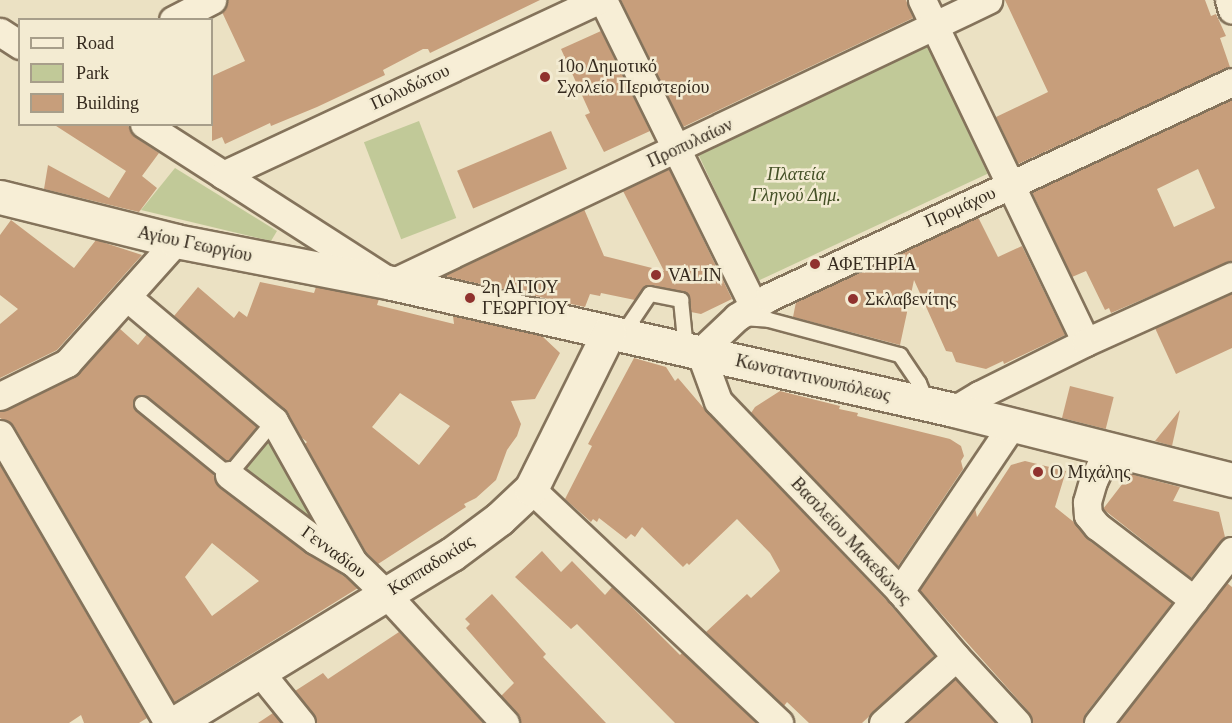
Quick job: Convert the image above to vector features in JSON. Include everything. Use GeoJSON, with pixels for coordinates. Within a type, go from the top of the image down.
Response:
{"type":"FeatureCollection","features":[{"type":"Feature","properties":{"kind":"street"},"geometry":{"type":"LineString","coordinates":[[177,18],[212,0]]}},
{"type":"Feature","properties":{"kind":"street","name":"Πολυδώτου"},"geometry":{"type":"LineString","coordinates":[[223,175],[598,0]]}},
{"type":"Feature","properties":{"kind":"street"},"geometry":{"type":"LineString","coordinates":[[603,0],[676,150],[745,311]]}},
{"type":"Feature","properties":{"kind":"street"},"geometry":{"type":"LineString","coordinates":[[922,0],[1086,342]]}},
{"type":"Feature","properties":{"kind":"street","name":"Προπυλαίων"},"geometry":{"type":"LineString","coordinates":[[392,283],[988,0]]}},
{"type":"Feature","properties":{"kind":"street"},"geometry":{"type":"LineString","coordinates":[[1229,0],[1232,9]]}},
{"type":"Feature","properties":{"kind":"street"},"geometry":{"type":"LineString","coordinates":[[0,32],[18,44]]}},
{"type":"Feature","properties":{"kind":"street","name":"Προμάχου"},"geometry":{"type":"LineString","coordinates":[[693,351],[745,311],[891,238],[1232,82]]}},
{"type":"Feature","properties":{"kind":"street"},"geometry":{"type":"LineString","coordinates":[[147,126],[392,283]]}},
{"type":"Feature","properties":{"kind":"street","name":"Αγίου Γεωργίου"},"geometry":{"type":"LineString","coordinates":[[0,197],[176,242],[392,283]]}},
{"type":"Feature","properties":{"kind":"street"},"geometry":{"type":"LineString","coordinates":[[0,396],[67,363],[176,242]]}},
{"type":"Feature","properties":{"kind":"street"},"geometry":{"type":"LineString","coordinates":[[941,407],[979,394],[1086,342],[1232,276]]}},
{"type":"Feature","properties":{"kind":"street","name":"Κωνσταντινουπόλεως"},"geometry":{"type":"LineString","coordinates":[[392,283],[941,407],[1232,480]]}},
{"type":"Feature","properties":{"kind":"street"},"geometry":{"type":"LineString","coordinates":[[127,297],[274,421],[354,563]]}},
{"type":"Feature","properties":{"kind":"street","name":"Καππαδοκίας"},"geometry":{"type":"LineString","coordinates":[[175,723],[476,538],[531,489],[616,333]]}},
{"type":"Feature","properties":{"kind":"street","name":"Βασιλείου Μακεδώνος"},"geometry":{"type":"LineString","coordinates":[[693,351],[718,401],[900,591],[956,657],[1017,723]]}},
{"type":"Feature","properties":{"kind":"street"},"geometry":{"type":"LineString","coordinates":[[900,591],[1012,425]]}},
{"type":"Feature","properties":{"kind":"street"},"geometry":{"type":"LineString","coordinates":[[0,434],[168,723]]}},
{"type":"Feature","properties":{"kind":"street"},"geometry":{"type":"LineString","coordinates":[[1108,449],[1093,481],[1087,502],[1088,515],[1097,526],[1194,600]]}},
{"type":"Feature","properties":{"kind":"street","name":"Γενναδίου"},"geometry":{"type":"LineString","coordinates":[[229,475],[315,540],[354,563],[385,593],[505,723]]}},
{"type":"Feature","properties":{"kind":"street"},"geometry":{"type":"LineString","coordinates":[[531,489],[779,723]]}},
{"type":"Feature","properties":{"kind":"street"},"geometry":{"type":"LineString","coordinates":[[1098,723],[1232,551]]}},
{"type":"Feature","properties":{"kind":"street"},"geometry":{"type":"LineString","coordinates":[[882,723],[956,657]]}},
{"type":"Feature","properties":{"kind":"street"},"geometry":{"type":"LineString","coordinates":[[259,671],[301,723]]}},
{"type":"Feature","properties":{"kind":"lane"},"geometry":{"type":"LineString","coordinates":[[616,333],[650,294],[681,300],[693,351]]}},
{"type":"Feature","properties":{"kind":"lane"},"geometry":{"type":"LineString","coordinates":[[745,311],[768,320],[900,355],[919,383],[941,407]]}},
{"type":"Feature","properties":{"kind":"lane","name":"Γενναδίου"},"geometry":{"type":"LineString","coordinates":[[142,404],[229,475]]}},
{"type":"Feature","properties":{"kind":"lane"},"geometry":{"type":"LineString","coordinates":[[229,475],[274,421]]}},
{"type":"Feature","properties":{"kind":"green space","name":"Πλατεία Γληνού Δημ."},"geometry":{"type":"Polygon","coordinates":[[[928,46],[988,174],[757,281],[698,153],[928,46]]]}},
{"type":"Feature","properties":{"kind":"green space"},"geometry":{"type":"Polygon","coordinates":[[[419,121],[456,218],[401,239],[364,142],[419,121]]]}},
{"type":"Feature","properties":{"kind":"green space"},"geometry":{"type":"Polygon","coordinates":[[[175,168],[277,231],[271,241],[141,210],[175,168]]]}},
{"type":"Feature","properties":{"kind":"green space"},"geometry":{"type":"Polygon","coordinates":[[[268,440],[281,453],[322,518],[315,527],[242,473],[268,440]]]}},
{"type":"Feature","properties":{"kind":"building"},"geometry":{"type":"Polygon","coordinates":[[[228,0],[540,0],[430,53],[428,49],[423,49],[383,70],[385,75],[317,107],[271,126],[270,123],[225,144],[222,137],[212,141],[213,76],[245,61],[222,12],[228,0]]]}},
{"type":"Feature","properties":{"kind":"building"},"geometry":{"type":"Polygon","coordinates":[[[621,0],[906,0],[913,18],[683,127],[621,0]]]}},
{"type":"Feature","properties":{"kind":"building"},"geometry":{"type":"Polygon","coordinates":[[[1005,0],[1205,0],[1211,16],[1216,14],[1226,36],[1220,38],[1230,67],[1018,164],[996,117],[1048,92],[1005,0]]]}},
{"type":"Feature","properties":{"kind":"building"},"geometry":{"type":"Polygon","coordinates":[[[601,31],[650,131],[604,152],[585,115],[590,113],[561,49],[601,31]]]}},
{"type":"Feature","properties":{"kind":"building"},"geometry":{"type":"Polygon","coordinates":[[[1232,99],[1232,261],[1111,313],[1109,308],[1105,310],[1086,271],[1072,277],[1032,192],[1232,99]],[[1198,169],[1157,189],[1174,227],[1215,208],[1198,169]]]}},
{"type":"Feature","properties":{"kind":"building"},"geometry":{"type":"Polygon","coordinates":[[[56,126],[128,126],[135,137],[159,153],[142,176],[157,188],[139,212],[44,189],[48,165],[109,198],[126,171],[56,126]]]}},
{"type":"Feature","properties":{"kind":"building"},"geometry":{"type":"Polygon","coordinates":[[[551,131],[567,169],[473,209],[457,171],[551,131]]]}},
{"type":"Feature","properties":{"kind":"building"},"geometry":{"type":"Polygon","coordinates":[[[669,169],[732,299],[701,314],[691,312],[687,293],[652,285],[643,288],[635,300],[601,293],[600,296],[590,294],[585,307],[444,276],[584,209],[604,256],[664,271],[623,191],[669,169]]]}},
{"type":"Feature","properties":{"kind":"building"},"geometry":{"type":"Polygon","coordinates":[[[978,217],[998,257],[1022,246],[1065,335],[1004,364],[1003,361],[986,369],[956,362],[952,352],[946,351],[914,280],[900,345],[793,317],[796,302],[978,217]]]}},
{"type":"Feature","properties":{"kind":"building"},"geometry":{"type":"Polygon","coordinates":[[[11,220],[74,268],[96,240],[142,255],[57,350],[0,378],[0,324],[18,309],[0,295],[0,235],[11,220]]]}},
{"type":"Feature","properties":{"kind":"building"},"geometry":{"type":"Polygon","coordinates":[[[260,282],[314,293],[316,287],[379,299],[377,305],[454,324],[453,316],[542,336],[560,353],[535,399],[511,401],[521,424],[517,436],[507,450],[496,480],[476,498],[464,504],[466,507],[378,564],[366,552],[305,444],[307,442],[301,437],[288,413],[174,316],[198,287],[234,318],[239,311],[247,317],[260,282]],[[400,393],[372,427],[419,465],[450,426],[400,393]]]}},
{"type":"Feature","properties":{"kind":"building"},"geometry":{"type":"Polygon","coordinates":[[[1232,293],[1232,348],[1176,374],[1155,328],[1232,293]]]}},
{"type":"Feature","properties":{"kind":"building"},"geometry":{"type":"Polygon","coordinates":[[[119,328],[138,345],[147,334],[257,427],[229,460],[225,460],[147,397],[135,398],[133,403],[136,411],[213,474],[220,488],[306,553],[344,576],[358,588],[174,702],[14,426],[0,418],[0,412],[74,377],[119,328]],[[212,543],[185,577],[212,616],[259,581],[212,543]]]}},
{"type":"Feature","properties":{"kind":"building"},"geometry":{"type":"Polygon","coordinates":[[[634,358],[666,367],[675,381],[678,378],[707,412],[888,602],[934,656],[862,723],[809,723],[787,702],[784,706],[706,632],[747,594],[751,598],[780,571],[770,553],[737,519],[689,565],[687,563],[683,567],[642,527],[635,537],[631,534],[626,539],[599,518],[597,522],[593,519],[591,522],[565,499],[592,446],[588,444],[634,358]]]}},
{"type":"Feature","properties":{"kind":"building"},"geometry":{"type":"Polygon","coordinates":[[[1070,386],[1114,397],[1106,429],[1062,418],[1070,386]]]}},
{"type":"Feature","properties":{"kind":"building"},"geometry":{"type":"Polygon","coordinates":[[[780,391],[840,406],[839,409],[858,413],[857,416],[950,439],[961,446],[964,456],[961,461],[963,469],[898,566],[751,413],[755,407],[780,391]]]}},
{"type":"Feature","properties":{"kind":"building"},"geometry":{"type":"Polygon","coordinates":[[[1180,410],[1172,446],[1155,441],[1180,410]]]}},
{"type":"Feature","properties":{"kind":"building"},"geometry":{"type":"Polygon","coordinates":[[[1025,461],[1066,471],[1055,507],[1075,523],[1087,539],[1172,603],[1086,713],[1083,723],[1032,723],[1029,712],[920,590],[975,508],[977,517],[1011,465],[1025,461]]]}},
{"type":"Feature","properties":{"kind":"building"},"geometry":{"type":"Polygon","coordinates":[[[0,465],[147,718],[139,723],[84,723],[81,715],[69,723],[0,723],[0,465]]]}},
{"type":"Feature","properties":{"kind":"building"},"geometry":{"type":"Polygon","coordinates":[[[1130,474],[1180,487],[1173,501],[1219,512],[1225,537],[1191,578],[1103,509],[1130,474]]]}},
{"type":"Feature","properties":{"kind":"building"},"geometry":{"type":"Polygon","coordinates":[[[542,551],[561,572],[572,561],[605,595],[612,587],[680,655],[682,653],[756,723],[675,723],[577,624],[571,629],[515,577],[542,551]]]}},
{"type":"Feature","properties":{"kind":"building"},"geometry":{"type":"Polygon","coordinates":[[[1227,583],[1232,587],[1232,723],[1118,723],[1227,583]]]}},
{"type":"Feature","properties":{"kind":"building"},"geometry":{"type":"Polygon","coordinates":[[[492,594],[546,654],[543,657],[606,723],[520,723],[517,713],[501,696],[514,683],[466,628],[470,624],[465,619],[492,594]]]}},
{"type":"Feature","properties":{"kind":"building"},"geometry":{"type":"Polygon","coordinates":[[[399,632],[484,723],[316,723],[313,713],[295,691],[323,673],[328,679],[399,632]]]}},
{"type":"Feature","properties":{"kind":"building"},"geometry":{"type":"Polygon","coordinates":[[[955,679],[996,723],[906,723],[955,679]]]}},
{"type":"Feature","properties":{"kind":"building"},"geometry":{"type":"Polygon","coordinates":[[[273,713],[281,723],[258,723],[273,713]]]}},
{"type":"Feature","properties":{"kind":"place","name":"10ο Δημοτικό Σχολείο Περιστερίου"},"geometry":{"type":"Point","coordinates":[545,77]}},
{"type":"Feature","properties":{"kind":"place","name":"ΑΦΕΤΗΡΙΑ"},"geometry":{"type":"Point","coordinates":[815,264]}},
{"type":"Feature","properties":{"kind":"place","name":"VALIN"},"geometry":{"type":"Point","coordinates":[656,275]}},
{"type":"Feature","properties":{"kind":"place","name":"2η ΑΓΙΟΥ ΓΕΩΡΓΙΟΥ"},"geometry":{"type":"Point","coordinates":[470,298]}},
{"type":"Feature","properties":{"kind":"place","name":"Σκλαβενίτης"},"geometry":{"type":"Point","coordinates":[853,299]}},
{"type":"Feature","properties":{"kind":"place","name":"Ο Μιχάλης"},"geometry":{"type":"Point","coordinates":[1038,472]}}]}
